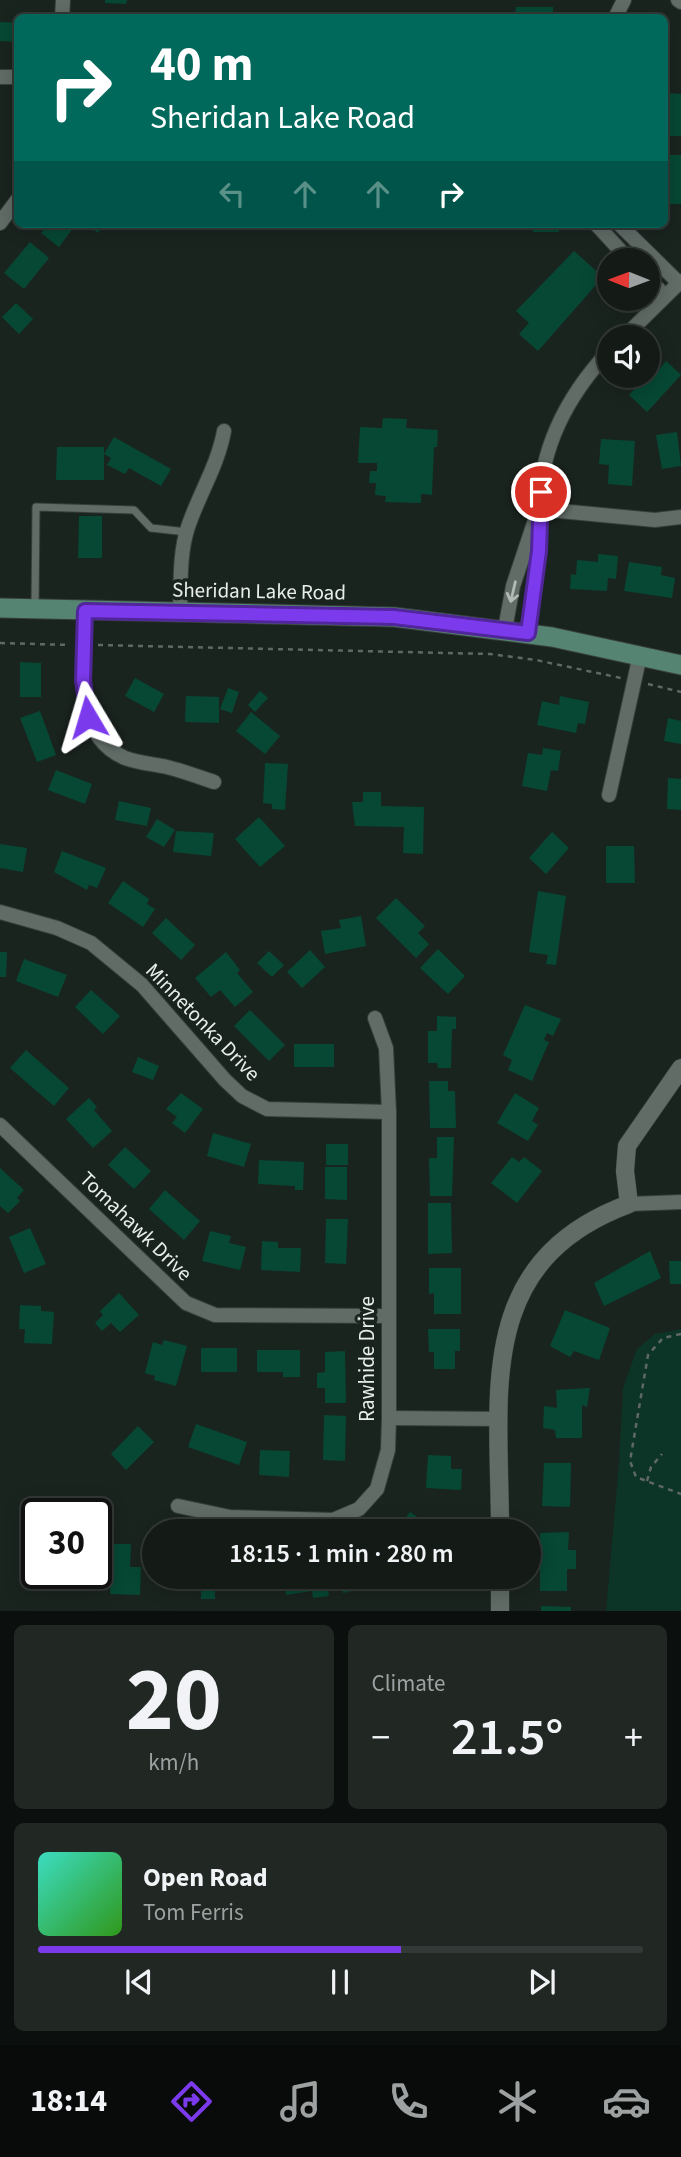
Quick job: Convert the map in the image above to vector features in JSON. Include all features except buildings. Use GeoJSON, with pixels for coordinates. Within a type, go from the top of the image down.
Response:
{"type":"FeatureCollection","features":[{"type":"Feature","properties":{"kind":"main road","name":"Sheridan Lake Road"},"geometry":{"type":"LineString","coordinates":[[0,608],[370,616],[505,629],[640,654],[681,665]]}},
{"type":"Feature","properties":{"kind":"street"},"geometry":{"type":"LineString","coordinates":[[0,223],[14,204]]}},
{"type":"Feature","properties":{"kind":"street"},"geometry":{"type":"LineString","coordinates":[[600,228],[618,248]]}},
{"type":"Feature","properties":{"kind":"street"},"geometry":{"type":"LineString","coordinates":[[623,228],[680,282],[636,325]]}},
{"type":"Feature","properties":{"kind":"street"},"geometry":{"type":"LineString","coordinates":[[660,290],[666,296]]}},
{"type":"Feature","properties":{"kind":"street"},"geometry":{"type":"LineString","coordinates":[[528,633],[539,551],[539,509],[548,453],[559,420],[576,389],[597,365]]}},
{"type":"Feature","properties":{"kind":"street"},"geometry":{"type":"LineString","coordinates":[[180,613],[181,573],[187,532],[218,456],[224,431]]}},
{"type":"Feature","properties":{"kind":"street"},"geometry":{"type":"LineString","coordinates":[[539,509],[655,520],[681,517]]}},
{"type":"Feature","properties":{"kind":"street"},"geometry":{"type":"LineString","coordinates":[[505,629],[513,586],[539,509]]}},
{"type":"Feature","properties":{"kind":"street"},"geometry":{"type":"LineString","coordinates":[[85,611],[83,680],[88,717],[109,748],[129,759],[214,782]]}},
{"type":"Feature","properties":{"kind":"street"},"geometry":{"type":"LineString","coordinates":[[609,795],[640,654]]}},
{"type":"Feature","properties":{"kind":"street","name":"Minnetonka Drive"},"geometry":{"type":"LineString","coordinates":[[0,912],[57,928],[91,943],[142,985],[225,1080],[242,1096],[267,1109],[389,1112]]}},
{"type":"Feature","properties":{"kind":"street","name":"Rawhide Drive"},"geometry":{"type":"LineString","coordinates":[[178,1506],[230,1517],[332,1520],[359,1509],[377,1489],[388,1450],[389,1112],[386,1048],[375,1018]]}},
{"type":"Feature","properties":{"kind":"street"},"geometry":{"type":"LineString","coordinates":[[629,1204],[625,1171],[627,1146],[681,1068]]}},
{"type":"Feature","properties":{"kind":"street","name":"Tomahawk Drive"},"geometry":{"type":"LineString","coordinates":[[0,1125],[186,1303],[215,1315],[388,1316]]}},
{"type":"Feature","properties":{"kind":"street"},"geometry":{"type":"LineString","coordinates":[[500,1519],[500,1419],[506,1329],[518,1296],[530,1275],[563,1238],[603,1214],[629,1204],[681,1202]]}},
{"type":"Feature","properties":{"kind":"street"},"geometry":{"type":"LineString","coordinates":[[389,1418],[500,1419]]}},
{"type":"Feature","properties":{"kind":"street"},"geometry":{"type":"LineString","coordinates":[[500,1589],[500,1611]]}},
{"type":"Feature","properties":{"kind":"lane"},"geometry":{"type":"LineString","coordinates":[[36,609],[36,507],[134,510],[151,528],[187,532]]}},
{"type":"Feature","properties":{"kind":"path"},"geometry":{"type":"LineString","coordinates":[[0,643],[490,654],[537,660],[681,692]]}},
{"type":"Feature","properties":{"kind":"path"},"geometry":{"type":"LineString","coordinates":[[681,1334],[663,1338],[656,1343],[643,1370],[630,1461],[636,1477],[681,1493]]}},
{"type":"Feature","properties":{"kind":"path"},"geometry":{"type":"LineString","coordinates":[[647,1481],[651,1467],[662,1454]]}},
{"type":"Feature","properties":{"kind":"green space"},"geometry":{"type":"Polygon","coordinates":[[[681,1329],[681,1611],[606,1611],[623,1388],[637,1349],[655,1334],[681,1329]]]}},
{"type":"Feature","properties":{"kind":"route"},"geometry":{"type":"LineString","coordinates":[[88,717],[83,680],[85,611],[394,617],[528,633],[539,551],[541,492]]}}]}
